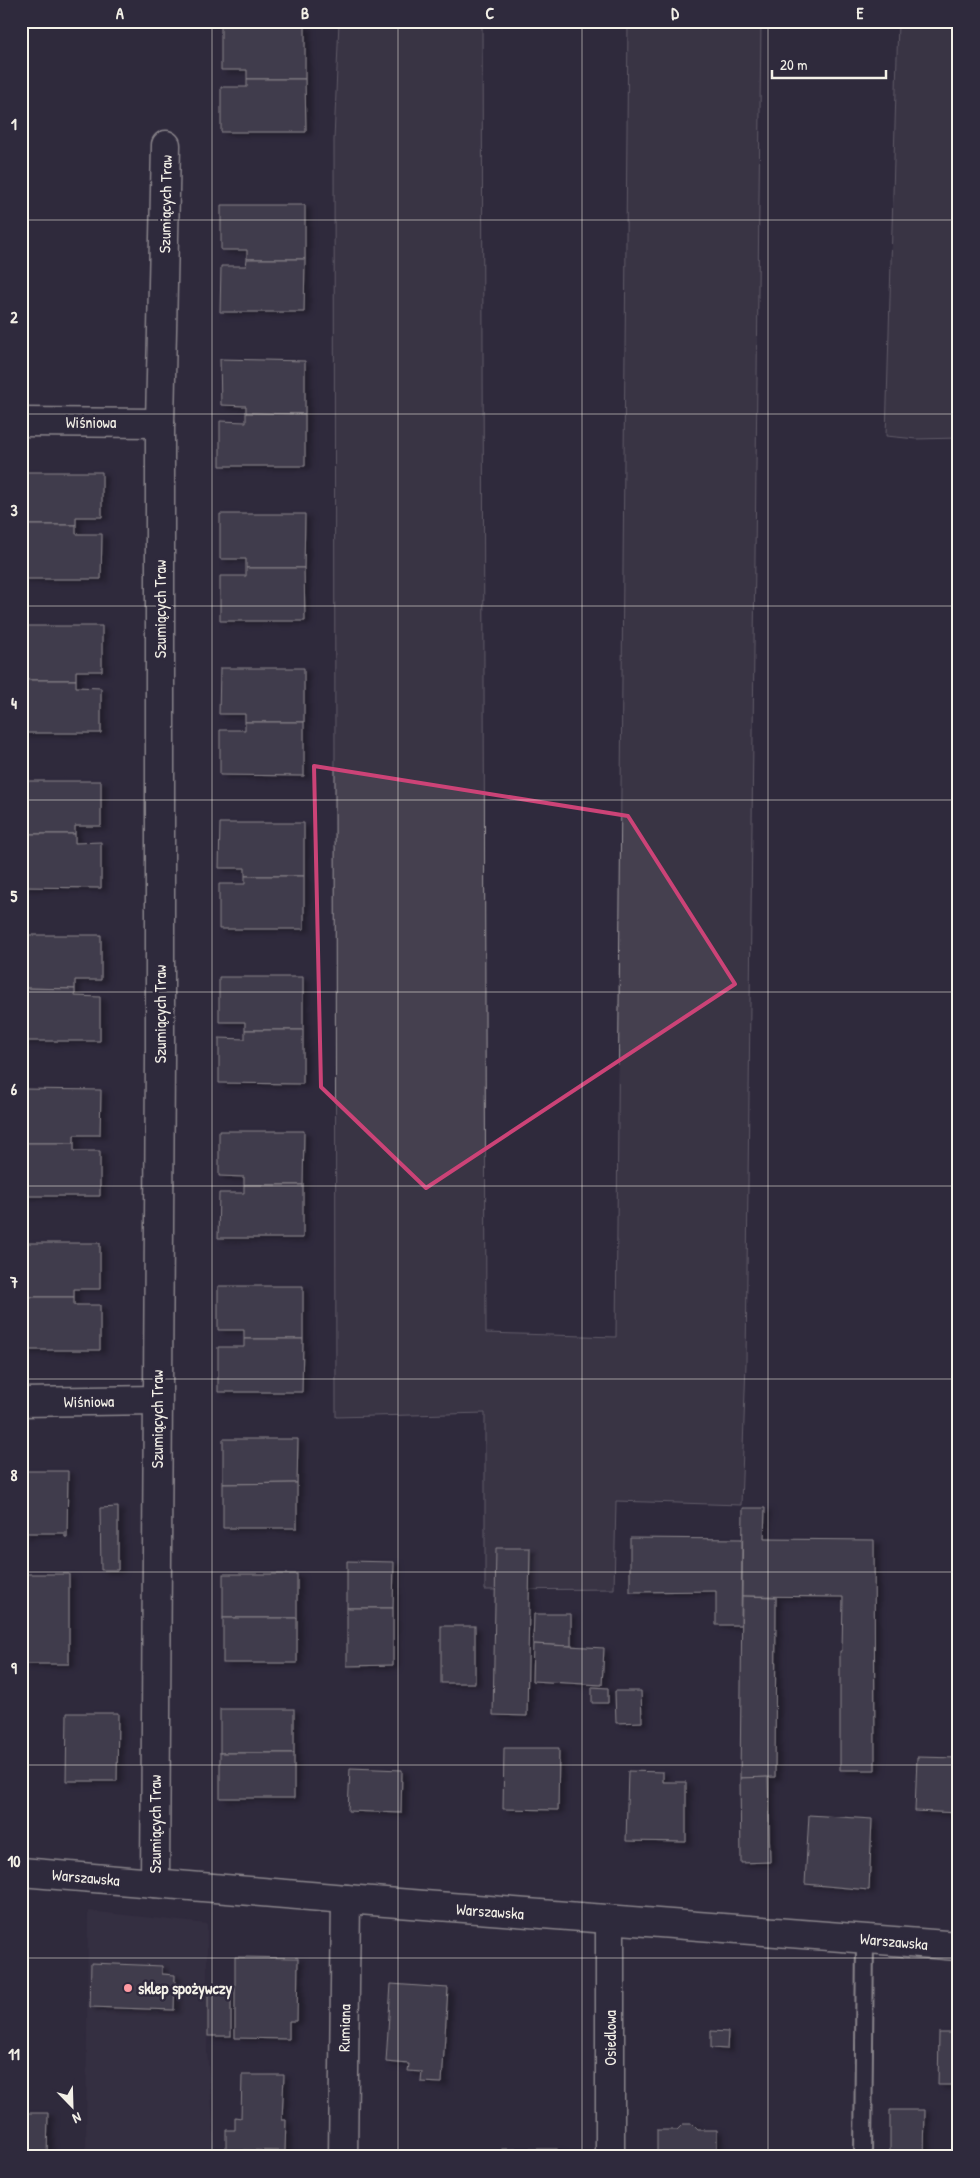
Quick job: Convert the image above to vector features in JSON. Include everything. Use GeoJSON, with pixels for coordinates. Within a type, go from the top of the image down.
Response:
{"type":"FeatureCollection","features":[{"type":"Feature","properties":{"kind":"street","name":"Szumiących Traw"},"geometry":{"type":"LineString","coordinates":[[155,1883],[160,423],[166,146]]}},
{"type":"Feature","properties":{"kind":"street","name":"Wiśniowa"},"geometry":{"type":"LineString","coordinates":[[21,422],[160,423]]}},
{"type":"Feature","properties":{"kind":"street","name":"Wiśniowa"},"geometry":{"type":"LineString","coordinates":[[21,1402],[157,1400]]}},
{"type":"Feature","properties":{"kind":"street","name":"Warszawska"},"geometry":{"type":"LineString","coordinates":[[21,1872],[610,1920],[959,1946]]}},
{"type":"Feature","properties":{"kind":"street","name":"Rumiana"},"geometry":{"type":"LineString","coordinates":[[343,2157],[346,1899]]}},
{"type":"Feature","properties":{"kind":"street","name":"Osiedlowa"},"geometry":{"type":"LineString","coordinates":[[610,1920],[610,2157]]}},
{"type":"Feature","properties":{"kind":"lane"},"geometry":{"type":"LineString","coordinates":[[863,2157],[865,1938]]}},
{"type":"Feature","properties":{"kind":"highlighted area"},"geometry":{"type":"Polygon","coordinates":[[[314,766],[628,816],[735,984],[426,1188],[321,1087],[314,766]]]}},
{"type":"Feature","properties":{"kind":"shaded area"},"geometry":{"type":"Polygon","coordinates":[[[339,21],[482,21],[486,1333],[616,1337],[628,21],[761,21],[746,1363],[741,1505],[616,1501],[614,1589],[485,1590],[485,1413],[336,1417],[334,140],[339,21]]]}},
{"type":"Feature","properties":{"kind":"shaded area"},"geometry":{"type":"Polygon","coordinates":[[[898,21],[959,21],[959,438],[916,439],[886,436],[898,21]]]}},
{"type":"Feature","properties":{"kind":"shaded area"},"geometry":{"type":"Polygon","coordinates":[[[88,1911],[207,1924],[207,2052],[216,2157],[86,2156],[88,1911]]]}},
{"type":"Feature","properties":{"kind":"building"},"geometry":{"type":"Polygon","coordinates":[[[305,25],[305,79],[247,79],[247,70],[221,70],[221,26],[305,25]]]}},
{"type":"Feature","properties":{"kind":"building"},"geometry":{"type":"Polygon","coordinates":[[[247,79],[305,79],[306,132],[221,132],[221,87],[247,87],[247,79]]]}},
{"type":"Feature","properties":{"kind":"building"},"geometry":{"type":"Polygon","coordinates":[[[221,205],[305,205],[305,259],[247,259],[247,250],[221,250],[221,205]]]}},
{"type":"Feature","properties":{"kind":"building"},"geometry":{"type":"Polygon","coordinates":[[[247,259],[305,259],[304,312],[220,312],[221,266],[246,266],[247,259]]]}},
{"type":"Feature","properties":{"kind":"building"},"geometry":{"type":"Polygon","coordinates":[[[220,359],[305,361],[305,414],[246,413],[246,406],[221,405],[220,359]]]}},
{"type":"Feature","properties":{"kind":"building"},"geometry":{"type":"Polygon","coordinates":[[[246,413],[305,414],[305,466],[220,466],[220,421],[246,422],[246,413]]]}},
{"type":"Feature","properties":{"kind":"building"},"geometry":{"type":"Polygon","coordinates":[[[21,472],[102,472],[102,517],[76,517],[76,525],[21,525],[21,472]]]}},
{"type":"Feature","properties":{"kind":"building"},"geometry":{"type":"Polygon","coordinates":[[[220,514],[305,514],[304,568],[246,568],[246,559],[220,559],[220,514]]]}},
{"type":"Feature","properties":{"kind":"building"},"geometry":{"type":"Polygon","coordinates":[[[21,525],[76,525],[76,534],[102,534],[101,579],[21,579],[21,525]]]}},
{"type":"Feature","properties":{"kind":"building"},"geometry":{"type":"Polygon","coordinates":[[[246,568],[304,568],[305,621],[220,621],[220,576],[246,576],[246,568]]]}},
{"type":"Feature","properties":{"kind":"building"},"geometry":{"type":"Polygon","coordinates":[[[21,626],[102,626],[102,671],[76,671],[76,680],[21,680],[21,626]]]}},
{"type":"Feature","properties":{"kind":"building"},"geometry":{"type":"Polygon","coordinates":[[[220,668],[304,668],[304,722],[245,722],[245,714],[219,714],[220,668]]]}},
{"type":"Feature","properties":{"kind":"building"},"geometry":{"type":"Polygon","coordinates":[[[21,680],[76,680],[76,687],[101,688],[101,733],[21,733],[21,680]]]}},
{"type":"Feature","properties":{"kind":"building"},"geometry":{"type":"Polygon","coordinates":[[[245,722],[304,722],[304,776],[220,775],[220,730],[245,730],[245,722]]]}},
{"type":"Feature","properties":{"kind":"building"},"geometry":{"type":"Polygon","coordinates":[[[21,781],[101,781],[101,826],[75,826],[75,834],[21,834],[21,781]]]}},
{"type":"Feature","properties":{"kind":"building"},"geometry":{"type":"Polygon","coordinates":[[[220,823],[304,823],[304,876],[245,876],[245,868],[219,868],[220,823]]]}},
{"type":"Feature","properties":{"kind":"building"},"geometry":{"type":"Polygon","coordinates":[[[21,834],[75,834],[75,843],[101,842],[101,888],[21,887],[21,834]]]}},
{"type":"Feature","properties":{"kind":"building"},"geometry":{"type":"Polygon","coordinates":[[[245,876],[304,876],[304,929],[219,929],[219,884],[245,884],[245,876]]]}},
{"type":"Feature","properties":{"kind":"building"},"geometry":{"type":"Polygon","coordinates":[[[21,935],[101,935],[101,980],[75,980],[75,989],[21,988],[21,935]]]}},
{"type":"Feature","properties":{"kind":"building"},"geometry":{"type":"Polygon","coordinates":[[[219,977],[303,977],[303,1030],[245,1030],[245,1022],[219,1022],[219,977]]]}},
{"type":"Feature","properties":{"kind":"building"},"geometry":{"type":"Polygon","coordinates":[[[21,988],[75,989],[75,996],[100,997],[100,1041],[21,1041],[21,988]]]}},
{"type":"Feature","properties":{"kind":"building"},"geometry":{"type":"Polygon","coordinates":[[[245,1030],[303,1030],[303,1084],[219,1083],[219,1038],[245,1039],[245,1030]]]}},
{"type":"Feature","properties":{"kind":"building"},"geometry":{"type":"Polygon","coordinates":[[[21,1089],[101,1090],[100,1135],[74,1135],[74,1143],[21,1143],[21,1089]]]}},
{"type":"Feature","properties":{"kind":"building"},"geometry":{"type":"Polygon","coordinates":[[[219,1131],[304,1131],[303,1185],[244,1185],[244,1177],[219,1176],[219,1131]]]}},
{"type":"Feature","properties":{"kind":"building"},"geometry":{"type":"Polygon","coordinates":[[[21,1143],[74,1143],[74,1151],[100,1151],[100,1196],[21,1196],[21,1143]]]}},
{"type":"Feature","properties":{"kind":"building"},"geometry":{"type":"Polygon","coordinates":[[[244,1185],[303,1185],[303,1238],[218,1238],[219,1193],[244,1193],[244,1185]]]}},
{"type":"Feature","properties":{"kind":"building"},"geometry":{"type":"Polygon","coordinates":[[[21,1243],[100,1243],[100,1289],[74,1289],[74,1297],[21,1297],[21,1243]]]}},
{"type":"Feature","properties":{"kind":"building"},"geometry":{"type":"Polygon","coordinates":[[[218,1286],[303,1286],[303,1339],[244,1339],[244,1330],[218,1330],[218,1286]]]}},
{"type":"Feature","properties":{"kind":"building"},"geometry":{"type":"Polygon","coordinates":[[[21,1297],[74,1297],[74,1305],[100,1305],[100,1350],[21,1350],[21,1297]]]}},
{"type":"Feature","properties":{"kind":"building"},"geometry":{"type":"Polygon","coordinates":[[[244,1339],[303,1339],[302,1392],[218,1392],[218,1347],[244,1347],[244,1339]]]}},
{"type":"Feature","properties":{"kind":"building"},"geometry":{"type":"Polygon","coordinates":[[[223,1439],[298,1439],[297,1483],[223,1484],[223,1439]]]}},
{"type":"Feature","properties":{"kind":"building"},"geometry":{"type":"Polygon","coordinates":[[[24,1471],[68,1471],[67,1537],[65,1537],[65,1533],[26,1533],[27,1537],[24,1537],[24,1471]]]}},
{"type":"Feature","properties":{"kind":"building"},"geometry":{"type":"Polygon","coordinates":[[[297,1483],[297,1528],[223,1528],[223,1484],[297,1483]]]}},
{"type":"Feature","properties":{"kind":"building"},"geometry":{"type":"Polygon","coordinates":[[[118,1507],[118,1570],[101,1570],[100,1508],[118,1507]]]}},
{"type":"Feature","properties":{"kind":"building"},"geometry":{"type":"Polygon","coordinates":[[[743,1508],[765,1508],[764,1539],[874,1540],[875,1770],[840,1770],[840,1651],[842,1651],[843,1597],[742,1596],[743,1508]]]}},
{"type":"Feature","properties":{"kind":"building"},"geometry":{"type":"Polygon","coordinates":[[[630,1538],[742,1539],[741,1625],[716,1625],[716,1591],[630,1592],[630,1538]]]}},
{"type":"Feature","properties":{"kind":"building"},"geometry":{"type":"Polygon","coordinates":[[[496,1548],[530,1548],[527,1716],[493,1715],[496,1548]]]}},
{"type":"Feature","properties":{"kind":"building"},"geometry":{"type":"Polygon","coordinates":[[[347,1561],[394,1562],[393,1608],[347,1608],[347,1561]]]}},
{"type":"Feature","properties":{"kind":"building"},"geometry":{"type":"Polygon","coordinates":[[[23,1574],[69,1574],[69,1664],[24,1664],[24,1647],[21,1647],[23,1574]]]}},
{"type":"Feature","properties":{"kind":"building"},"geometry":{"type":"Polygon","coordinates":[[[223,1574],[297,1574],[297,1618],[223,1618],[223,1574]]]}},
{"type":"Feature","properties":{"kind":"building"},"geometry":{"type":"Polygon","coordinates":[[[742,1596],[776,1597],[775,1777],[740,1778],[742,1596]]]}},
{"type":"Feature","properties":{"kind":"building"},"geometry":{"type":"Polygon","coordinates":[[[347,1608],[393,1608],[393,1665],[347,1666],[347,1608]]]}},
{"type":"Feature","properties":{"kind":"building"},"geometry":{"type":"Polygon","coordinates":[[[534,1614],[571,1614],[571,1646],[533,1644],[534,1614]]]}},
{"type":"Feature","properties":{"kind":"building"},"geometry":{"type":"Polygon","coordinates":[[[223,1618],[297,1618],[297,1663],[223,1663],[223,1618]]]}},
{"type":"Feature","properties":{"kind":"building"},"geometry":{"type":"Polygon","coordinates":[[[441,1626],[475,1626],[475,1683],[441,1683],[441,1626]]]}},
{"type":"Feature","properties":{"kind":"building"},"geometry":{"type":"Polygon","coordinates":[[[533,1644],[604,1648],[602,1685],[532,1681],[533,1644]]]}},
{"type":"Feature","properties":{"kind":"building"},"geometry":{"type":"Polygon","coordinates":[[[592,1687],[608,1688],[608,1703],[592,1703],[592,1687]]]}},
{"type":"Feature","properties":{"kind":"building"},"geometry":{"type":"Polygon","coordinates":[[[615,1691],[641,1691],[642,1722],[616,1723],[615,1691]]]}},
{"type":"Feature","properties":{"kind":"building"},"geometry":{"type":"Polygon","coordinates":[[[220,1709],[294,1709],[294,1753],[220,1753],[220,1709]]]}},
{"type":"Feature","properties":{"kind":"building"},"geometry":{"type":"Polygon","coordinates":[[[67,1713],[118,1713],[117,1781],[66,1781],[67,1713]]]}},
{"type":"Feature","properties":{"kind":"building"},"geometry":{"type":"Polygon","coordinates":[[[504,1748],[559,1748],[558,1810],[503,1809],[504,1748]]]}},
{"type":"Feature","properties":{"kind":"building"},"geometry":{"type":"Polygon","coordinates":[[[220,1753],[294,1753],[294,1798],[220,1798],[220,1753]]]}},
{"type":"Feature","properties":{"kind":"building"},"geometry":{"type":"Polygon","coordinates":[[[917,1757],[959,1758],[959,1813],[915,1811],[917,1757]]]}},
{"type":"Feature","properties":{"kind":"building"},"geometry":{"type":"Polygon","coordinates":[[[350,1768],[402,1770],[401,1813],[348,1811],[350,1768]]]}},
{"type":"Feature","properties":{"kind":"building"},"geometry":{"type":"Polygon","coordinates":[[[628,1771],[663,1772],[663,1782],[686,1782],[686,1842],[626,1841],[628,1771]]]}},
{"type":"Feature","properties":{"kind":"building"},"geometry":{"type":"Polygon","coordinates":[[[768,1777],[770,1862],[741,1863],[740,1778],[768,1777]]]}},
{"type":"Feature","properties":{"kind":"building"},"geometry":{"type":"Polygon","coordinates":[[[809,1815],[872,1819],[869,1890],[805,1884],[809,1815]]]}},
{"type":"Feature","properties":{"kind":"building"},"geometry":{"type":"Polygon","coordinates":[[[235,1957],[298,1958],[297,2021],[289,2021],[289,2039],[235,2038],[235,1957]]]}},
{"type":"Feature","properties":{"kind":"building"},"geometry":{"type":"Polygon","coordinates":[[[91,1963],[162,1966],[162,1974],[175,1975],[174,2010],[90,2007],[91,1963]]]}},
{"type":"Feature","properties":{"kind":"building"},"geometry":{"type":"Polygon","coordinates":[[[391,1984],[448,1988],[442,2083],[421,2082],[422,2072],[408,2071],[409,2064],[386,2062],[391,1984]]]}},
{"type":"Feature","properties":{"kind":"building"},"geometry":{"type":"Polygon","coordinates":[[[208,1989],[231,1989],[231,2036],[208,2036],[208,1989]]]}},
{"type":"Feature","properties":{"kind":"building"},"geometry":{"type":"Polygon","coordinates":[[[711,2031],[728,2032],[727,2049],[711,2048],[711,2031]]]}},
{"type":"Feature","properties":{"kind":"building"},"geometry":{"type":"Polygon","coordinates":[[[939,2033],[959,2033],[959,2096],[953,2096],[954,2085],[938,2085],[939,2033]]]}},
{"type":"Feature","properties":{"kind":"building"},"geometry":{"type":"Polygon","coordinates":[[[242,2075],[284,2075],[282,2120],[286,2120],[285,2151],[244,2150],[244,2156],[226,2156],[226,2130],[235,2130],[235,2117],[241,2118],[242,2075]]]}},
{"type":"Feature","properties":{"kind":"building"},"geometry":{"type":"Polygon","coordinates":[[[890,2110],[925,2110],[924,2157],[890,2157],[890,2110]]]}},
{"type":"Feature","properties":{"kind":"building"},"geometry":{"type":"Polygon","coordinates":[[[21,2113],[48,2113],[47,2157],[21,2157],[21,2113]]]}},
{"type":"Feature","properties":{"kind":"building"},"geometry":{"type":"Polygon","coordinates":[[[683,2124],[692,2124],[698,2130],[717,2130],[717,2157],[660,2157],[660,2153],[657,2153],[657,2130],[677,2130],[683,2124]]]}},
{"type":"Feature","properties":{"kind":"building"},"geometry":{"type":"Polygon","coordinates":[[[502,2149],[557,2149],[557,2157],[502,2157],[502,2149]]]}},
{"type":"Feature","properties":{"kind":"place","name":"sklep spożywczy"},"geometry":{"type":"Point","coordinates":[128,1988]}}]}
